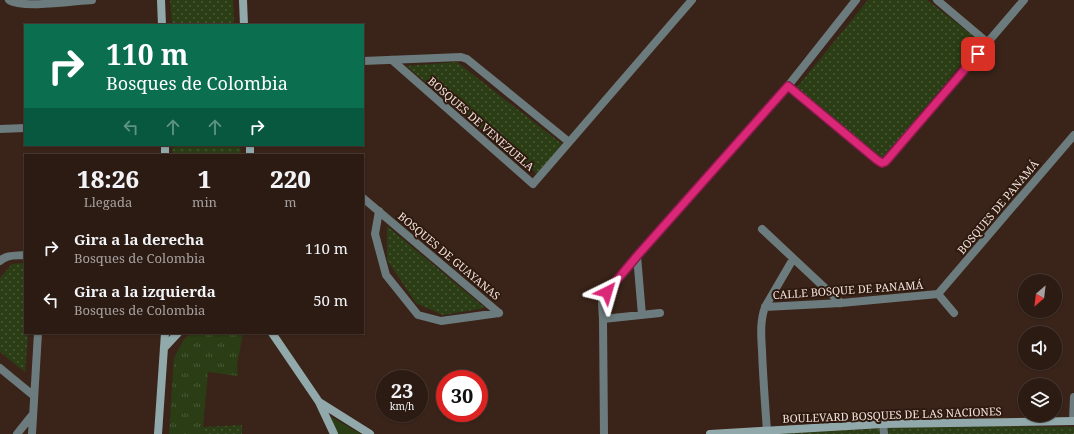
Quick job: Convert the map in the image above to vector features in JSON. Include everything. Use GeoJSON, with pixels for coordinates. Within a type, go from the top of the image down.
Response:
{"type":"FeatureCollection","features":[{"type":"Feature","properties":{"kind":"street"},"geometry":{"type":"LineString","coordinates":[[9,0],[17,3],[92,0]]}},
{"type":"Feature","properties":{"kind":"street"},"geometry":{"type":"LineString","coordinates":[[161,0],[162,24]]}},
{"type":"Feature","properties":{"kind":"street"},"geometry":{"type":"LineString","coordinates":[[243,0],[244,24]]}},
{"type":"Feature","properties":{"kind":"street","name":"BOSQUES DE VENEZUELA"},"geometry":{"type":"LineString","coordinates":[[392,60],[533,184],[692,0]]}},
{"type":"Feature","properties":{"kind":"street"},"geometry":{"type":"LineString","coordinates":[[604,434],[604,319],[602,303],[604,297],[637,256],[788,86],[856,0]]}},
{"type":"Feature","properties":{"kind":"street"},"geometry":{"type":"LineString","coordinates":[[936,0],[988,43]]}},
{"type":"Feature","properties":{"kind":"street"},"geometry":{"type":"LineString","coordinates":[[788,86],[877,160],[882,163],[885,162],[1024,0]]}},
{"type":"Feature","properties":{"kind":"street"},"geometry":{"type":"LineString","coordinates":[[364,61],[464,58],[569,142]]}},
{"type":"Feature","properties":{"kind":"street"},"geometry":{"type":"LineString","coordinates":[[0,128],[24,128]]}},
{"type":"Feature","properties":{"kind":"street","name":"BOSQUES DE PANAMÁ"},"geometry":{"type":"LineString","coordinates":[[938,294],[1074,135]]}},
{"type":"Feature","properties":{"kind":"street","name":"BOSQUES DE GUAYANAS"},"geometry":{"type":"LineString","coordinates":[[364,199],[379,211],[487,302],[499,313],[441,321],[418,315],[386,275],[375,234],[379,211]]}},
{"type":"Feature","properties":{"kind":"street"},"geometry":{"type":"LineString","coordinates":[[762,229],[841,303]]}},
{"type":"Feature","properties":{"kind":"street"},"geometry":{"type":"LineString","coordinates":[[0,261],[2,258],[9,256],[24,255]]}},
{"type":"Feature","properties":{"kind":"street"},"geometry":{"type":"LineString","coordinates":[[637,256],[642,315]]}},
{"type":"Feature","properties":{"kind":"street"},"geometry":{"type":"LineString","coordinates":[[765,307],[793,259]]}},
{"type":"Feature","properties":{"kind":"street"},"geometry":{"type":"LineString","coordinates":[[938,294],[954,313]]}},
{"type":"Feature","properties":{"kind":"street","name":"CALLE BOSQUE DE PANAMÁ"},"geometry":{"type":"LineString","coordinates":[[767,431],[762,370],[761,324],[762,314],[765,307],[841,303],[938,294]]}},
{"type":"Feature","properties":{"kind":"street"},"geometry":{"type":"LineString","coordinates":[[604,319],[660,313]]}},
{"type":"Feature","properties":{"kind":"street"},"geometry":{"type":"LineString","coordinates":[[32,434],[38,334]]}},
{"type":"Feature","properties":{"kind":"street"},"geometry":{"type":"LineString","coordinates":[[158,434],[165,334]]}},
{"type":"Feature","properties":{"kind":"street"},"geometry":{"type":"LineString","coordinates":[[164,348],[177,334]]}},
{"type":"Feature","properties":{"kind":"street"},"geometry":{"type":"LineString","coordinates":[[273,334],[319,402],[334,434]]}},
{"type":"Feature","properties":{"kind":"street"},"geometry":{"type":"LineString","coordinates":[[0,368],[34,396]]}},
{"type":"Feature","properties":{"kind":"street"},"geometry":{"type":"LineString","coordinates":[[1074,397],[1074,421]]}},
{"type":"Feature","properties":{"kind":"street"},"geometry":{"type":"LineString","coordinates":[[319,402],[370,434]]}},
{"type":"Feature","properties":{"kind":"street"},"geometry":{"type":"LineString","coordinates":[[17,434],[33,414]]}},
{"type":"Feature","properties":{"kind":"street","name":"BOULEVARD BOSQUES DE LAS NACIONES"},"geometry":{"type":"LineString","coordinates":[[710,434],[883,424],[1074,421]]}},
{"type":"Feature","properties":{"kind":"street"},"geometry":{"type":"LineString","coordinates":[[883,424],[884,434]]}},
{"type":"Feature","properties":{"kind":"green space"},"geometry":{"type":"Polygon","coordinates":[[[170,0],[233,0],[234,24],[172,24],[170,0]]]}},
{"type":"Feature","properties":{"kind":"green space"},"geometry":{"type":"Polygon","coordinates":[[[868,0],[927,0],[980,41],[881,162],[794,91],[868,0]]]}},
{"type":"Feature","properties":{"kind":"green space"},"geometry":{"type":"Polygon","coordinates":[[[457,62],[562,144],[537,174],[406,66],[457,62]]]}},
{"type":"Feature","properties":{"kind":"green space"},"geometry":{"type":"Polygon","coordinates":[[[172,146],[240,146],[241,154],[173,154],[172,146]]]}},
{"type":"Feature","properties":{"kind":"green space"},"geometry":{"type":"Polygon","coordinates":[[[387,226],[485,308],[443,315],[416,303],[387,260],[387,226]]]}},
{"type":"Feature","properties":{"kind":"green space"},"geometry":{"type":"Polygon","coordinates":[[[24,263],[24,334],[28,334],[25,372],[0,352],[0,278],[12,264],[24,263]]]}},
{"type":"Feature","properties":{"kind":"green space"},"geometry":{"type":"Polygon","coordinates":[[[191,334],[243,334],[237,365],[238,376],[208,372],[203,434],[169,434],[174,358],[184,339],[191,334]]]}},
{"type":"Feature","properties":{"kind":"green space"},"geometry":{"type":"Polygon","coordinates":[[[317,409],[361,434],[330,434],[317,409]]]}},
{"type":"Feature","properties":{"kind":"green space"},"geometry":{"type":"Polygon","coordinates":[[[242,425],[242,434],[203,434],[203,427],[242,425]]]}},
{"type":"Feature","properties":{"kind":"green space"},"geometry":{"type":"Polygon","coordinates":[[[936,426],[1074,427],[1074,434],[764,434],[936,426]]]}},
{"type":"Feature","properties":{"kind":"route"},"geometry":{"type":"LineString","coordinates":[[607,292],[637,256],[788,86],[882,163],[887,160],[978,54]]}}]}
